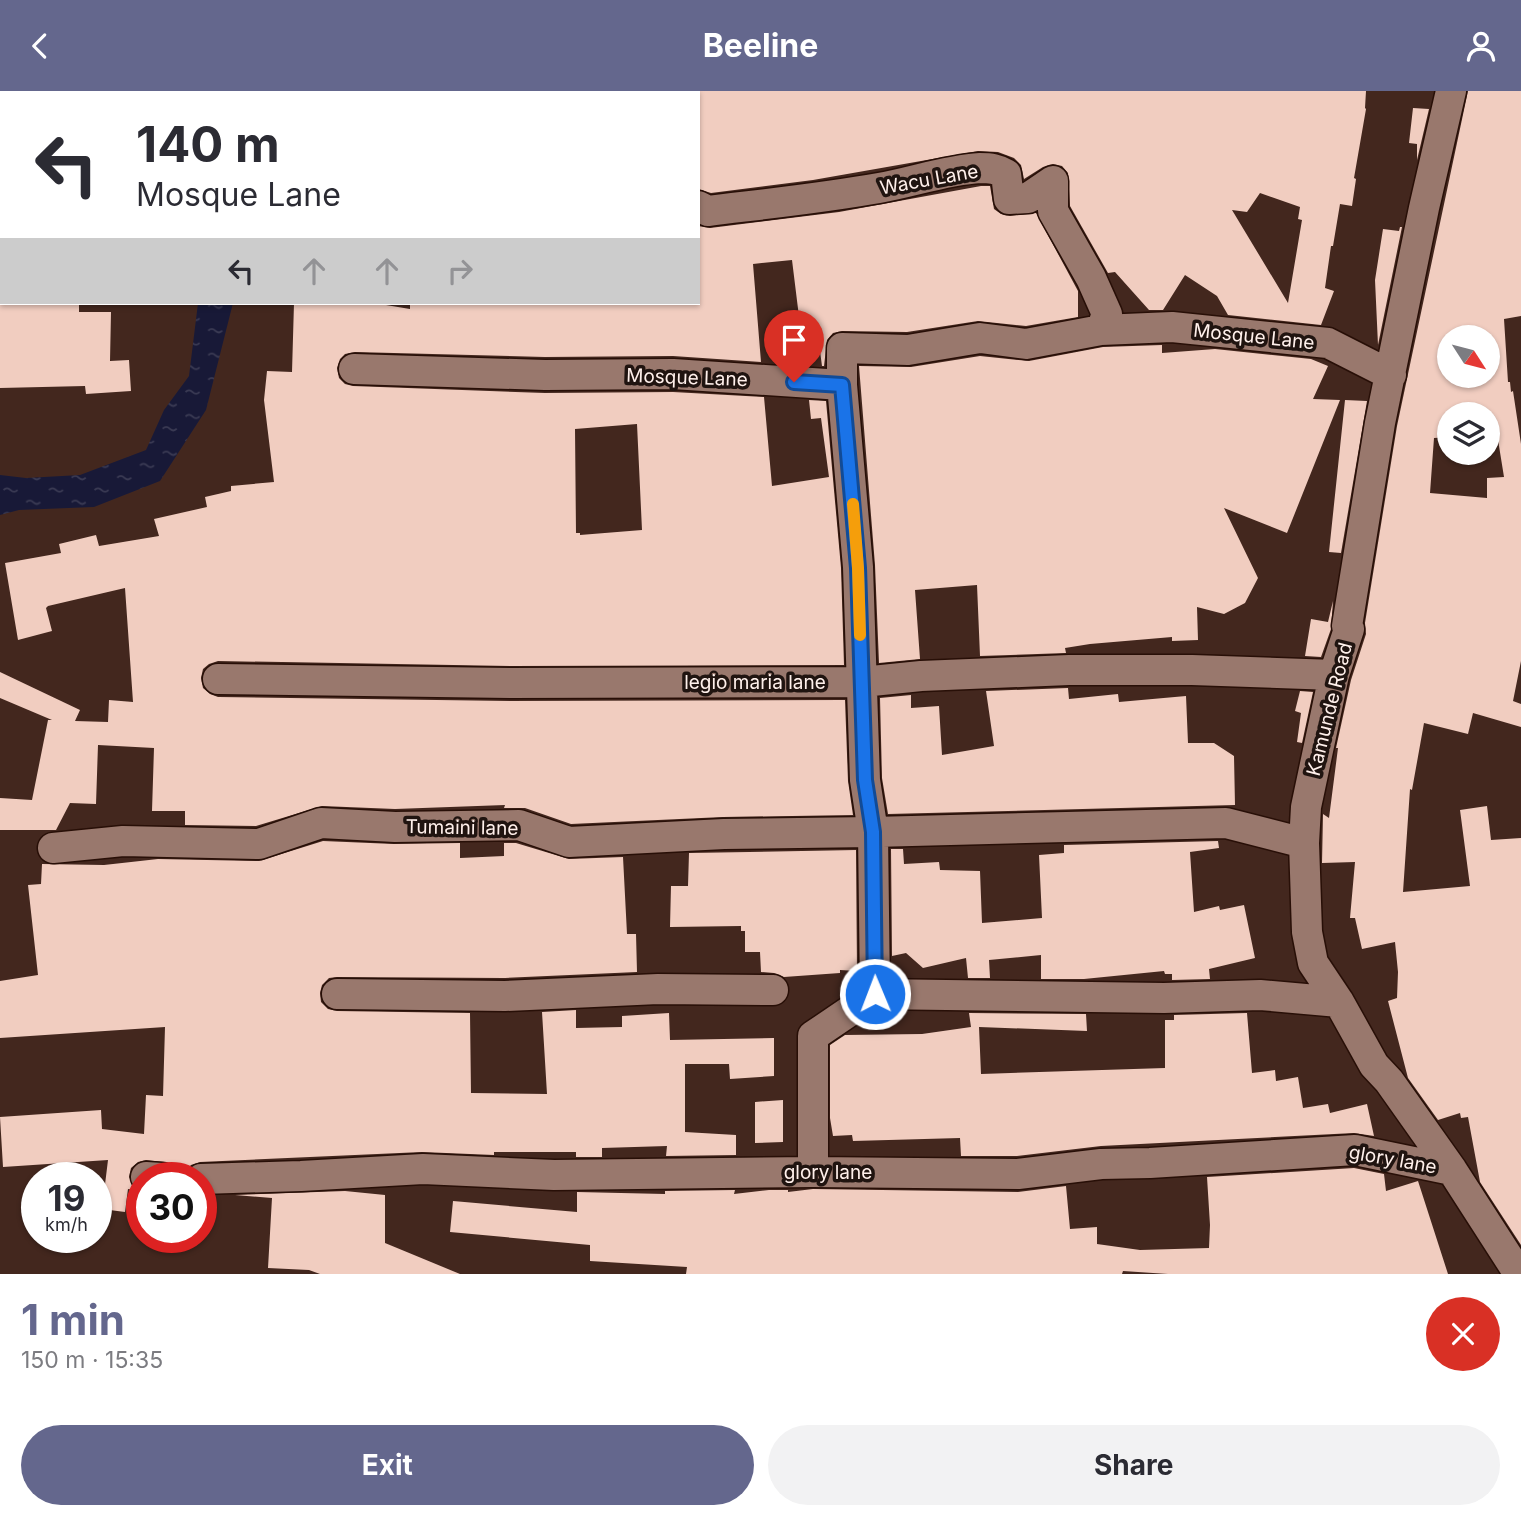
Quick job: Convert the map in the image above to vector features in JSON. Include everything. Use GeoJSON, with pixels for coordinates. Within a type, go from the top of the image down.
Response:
{"type":"FeatureCollection","features":[{"type":"Feature","properties":{"kind":"street","name":"Kamunde Road"},"geometry":{"type":"LineString","coordinates":[[1451,91],[1424,208],[1364,517],[1347,626],[1349,629],[1334,675],[1306,807],[1304,843],[1307,932],[1313,963],[1339,1002],[1374,1065],[1389,1081],[1452,1170],[1519,1274]]}},
{"type":"Feature","properties":{"kind":"street","name":"Wacu Lane"},"geometry":{"type":"LineString","coordinates":[[700,207],[708,211],[811,198],[879,188],[958,170],[982,168],[997,169],[1006,174],[1009,199],[1028,198],[1053,181],[1053,211],[1091,278],[1107,314],[1101,330]]}},
{"type":"Feature","properties":{"kind":"street","name":"Mosque Lane"},"geometry":{"type":"LineString","coordinates":[[354,369],[545,375],[673,374],[842,385],[842,348],[908,350],[980,338],[1026,344],[1101,330],[1172,327],[1328,343],[1391,375]]}},
{"type":"Feature","properties":{"kind":"street"},"geometry":{"type":"LineString","coordinates":[[842,385],[858,568],[865,780],[873,832],[875,994]]}},
{"type":"Feature","properties":{"kind":"street","name":"legio maria lane"},"geometry":{"type":"LineString","coordinates":[[218,680],[862,682],[921,676],[1069,670],[1192,670],[1334,675]]}},
{"type":"Feature","properties":{"kind":"street","name":"Tumaini lane"},"geometry":{"type":"LineString","coordinates":[[53,848],[123,841],[259,845],[321,823],[395,827],[519,825],[569,842],[724,834],[1226,823],[1304,843]]}},
{"type":"Feature","properties":{"kind":"street"},"geometry":{"type":"LineString","coordinates":[[337,994],[505,996],[658,989],[773,990]]}},
{"type":"Feature","properties":{"kind":"street"},"geometry":{"type":"LineString","coordinates":[[813,1172],[813,1036],[875,994],[1164,998],[1260,995],[1339,1002]]}},
{"type":"Feature","properties":{"kind":"street","name":"glory lane"},"geometry":{"type":"LineString","coordinates":[[217,1179],[423,1169],[554,1175],[813,1172],[1018,1174],[1101,1164],[1355,1150],[1452,1170]]}},
{"type":"Feature","properties":{"kind":"water"},"geometry":{"type":"Polygon","coordinates":[[[198,305],[232,305],[206,410],[160,481],[94,507],[19,510],[0,515],[0,475],[26,478],[80,475],[146,450],[164,410],[189,376],[198,305]]]}},
{"type":"Feature","properties":{"kind":"building"},"geometry":{"type":"Polygon","coordinates":[[[700,91],[1366,91],[1366,109],[1352,206],[1340,204],[1325,288],[1334,291],[1321,325],[1228,315],[1217,296],[1185,275],[1163,310],[1149,310],[1115,272],[1108,273],[1070,206],[1068,173],[1062,166],[1053,164],[1043,167],[1024,179],[1021,165],[1014,158],[998,152],[978,151],[813,180],[711,193],[700,190],[700,91]],[[1260,193],[1247,212],[1232,210],[1288,303],[1302,220],[1298,219],[1300,207],[1260,193]]]}},
{"type":"Feature","properties":{"kind":"building"},"geometry":{"type":"Polygon","coordinates":[[[1468,91],[1521,91],[1521,316],[1504,319],[1508,382],[1511,392],[1513,391],[1521,444],[1521,661],[1513,701],[1521,704],[1521,727],[1473,713],[1468,734],[1424,723],[1412,790],[1410,789],[1403,892],[1470,886],[1460,810],[1487,806],[1491,840],[1521,838],[1521,1245],[1480,1182],[1468,1117],[1461,1118],[1460,1113],[1438,1120],[1408,1078],[1388,1001],[1397,998],[1395,942],[1362,949],[1355,918],[1350,918],[1355,862],[1322,863],[1323,814],[1329,818],[1336,748],[1351,680],[1366,634],[1365,623],[1397,426],[1468,91]]]}},
{"type":"Feature","properties":{"kind":"building"},"geometry":{"type":"Polygon","coordinates":[[[1413,108],[1429,109],[1417,160],[1417,144],[1409,143],[1413,108]]]}},
{"type":"Feature","properties":{"kind":"building"},"geometry":{"type":"Polygon","coordinates":[[[990,186],[994,209],[1001,214],[1010,216],[1036,213],[1078,291],[1078,317],[1026,326],[978,321],[907,332],[842,331],[833,333],[827,340],[822,366],[817,329],[801,333],[792,260],[753,264],[761,362],[673,356],[545,357],[355,352],[345,354],[340,359],[337,368],[339,378],[345,384],[353,386],[545,393],[673,392],[764,397],[772,486],[829,477],[821,418],[811,419],[809,400],[826,401],[841,568],[844,665],[510,666],[218,661],[203,669],[203,688],[218,697],[510,701],[845,700],[848,781],[853,815],[723,817],[571,824],[525,808],[504,808],[505,805],[395,809],[322,806],[256,826],[185,825],[185,811],[152,811],[154,748],[98,745],[96,804],[70,803],[56,830],[0,830],[0,798],[32,800],[48,720],[52,720],[0,698],[0,672],[80,710],[75,721],[108,722],[109,700],[133,702],[125,588],[48,606],[46,608],[52,631],[18,640],[5,563],[61,553],[59,544],[96,535],[99,546],[159,536],[154,519],[207,507],[205,497],[231,491],[231,486],[274,482],[264,400],[267,371],[292,372],[294,305],[386,305],[410,309],[410,305],[700,305],[700,226],[710,228],[839,212],[990,186]],[[637,424],[575,429],[576,533],[580,535],[642,530],[637,424]]]}},
{"type":"Feature","properties":{"kind":"building"},"geometry":{"type":"Polygon","coordinates":[[[1400,227],[1378,345],[1375,280],[1383,229],[1399,231],[1400,227]]]}},
{"type":"Feature","properties":{"kind":"building"},"geometry":{"type":"Polygon","coordinates":[[[0,305],[79,305],[79,312],[111,312],[110,361],[129,360],[131,391],[86,394],[85,386],[0,388],[0,305]]]}},
{"type":"Feature","properties":{"kind":"building"},"geometry":{"type":"Polygon","coordinates":[[[1162,345],[1162,353],[1215,349],[1311,359],[1328,366],[1313,399],[1340,400],[1287,533],[1224,508],[1258,578],[1245,603],[1224,614],[1197,607],[1198,640],[1172,641],[1172,637],[1090,644],[1065,648],[1066,653],[980,656],[977,585],[915,590],[920,659],[879,663],[875,565],[859,366],[911,367],[980,356],[1029,361],[1103,347],[1162,345]]]}},
{"type":"Feature","properties":{"kind":"building"},"geometry":{"type":"Polygon","coordinates":[[[1345,400],[1367,401],[1341,553],[1329,552],[1345,400]]]}},
{"type":"Feature","properties":{"kind":"building"},"geometry":{"type":"Polygon","coordinates":[[[1333,601],[1331,629],[1321,657],[1305,656],[1311,619],[1328,622],[1333,601]]]}},
{"type":"Feature","properties":{"kind":"building"},"geometry":{"type":"Polygon","coordinates":[[[1068,688],[1069,699],[1118,694],[1119,702],[1186,696],[1188,743],[1214,743],[1234,756],[1235,805],[888,814],[882,778],[880,698],[911,695],[911,708],[939,706],[942,755],[994,746],[986,691],[1068,688]]]}},
{"type":"Feature","properties":{"kind":"building"},"geometry":{"type":"Polygon","coordinates":[[[1300,691],[1313,692],[1302,743],[1297,742],[1301,713],[1295,711],[1300,691]]]}},
{"type":"Feature","properties":{"kind":"building"},"geometry":{"type":"Polygon","coordinates":[[[323,841],[460,843],[460,858],[504,856],[504,843],[516,843],[569,859],[623,857],[627,934],[636,934],[637,972],[505,978],[337,977],[329,978],[322,985],[321,1002],[328,1009],[337,1011],[470,1013],[471,1093],[547,1094],[542,1012],[576,1010],[576,1028],[622,1027],[622,1016],[669,1013],[670,1040],[774,1038],[774,1076],[730,1079],[729,1064],[685,1064],[685,1132],[736,1135],[736,1155],[666,1156],[667,1146],[602,1148],[602,1157],[576,1157],[576,1152],[494,1152],[494,1155],[422,1152],[200,1162],[146,1160],[126,1162],[125,1212],[112,1210],[112,1162],[108,1160],[21,1162],[21,1166],[3,1167],[0,1117],[101,1110],[102,1129],[144,1134],[146,1095],[163,1096],[165,1027],[0,1038],[0,981],[38,975],[28,885],[41,884],[42,864],[104,865],[158,859],[259,861],[323,841]]]}},
{"type":"Feature","properties":{"kind":"building"},"geometry":{"type":"Polygon","coordinates":[[[1218,841],[1219,848],[1190,852],[1194,912],[1219,906],[1220,910],[1244,905],[1255,958],[1209,969],[1210,979],[1172,980],[1172,974],[1165,974],[1164,971],[1084,979],[1041,979],[1041,955],[989,960],[990,978],[968,978],[966,958],[923,968],[906,953],[892,956],[891,849],[903,849],[904,864],[939,862],[940,870],[980,871],[982,923],[1042,918],[1039,855],[1064,853],[1064,845],[1218,841]]]}},
{"type":"Feature","properties":{"kind":"building"},"geometry":{"type":"Polygon","coordinates":[[[856,850],[857,971],[840,970],[840,973],[784,977],[761,972],[760,952],[745,952],[745,931],[741,931],[741,926],[670,927],[671,886],[688,886],[689,853],[856,850]]]}},
{"type":"Feature","properties":{"kind":"building"},"geometry":{"type":"Polygon","coordinates":[[[969,1013],[1086,1014],[1087,1031],[979,1027],[981,1074],[1165,1068],[1165,1020],[1174,1020],[1174,1015],[1247,1013],[1252,1073],[1275,1070],[1276,1081],[1298,1077],[1303,1108],[1328,1104],[1330,1113],[1367,1104],[1374,1136],[1354,1133],[1101,1146],[1017,1156],[961,1156],[960,1138],[853,1141],[852,1135],[833,1136],[830,1118],[830,1045],[845,1035],[922,1034],[971,1027],[969,1013]]]}},
{"type":"Feature","properties":{"kind":"building"},"geometry":{"type":"Polygon","coordinates":[[[783,1100],[783,1142],[755,1143],[755,1102],[783,1100]]]}},
{"type":"Feature","properties":{"kind":"building"},"geometry":{"type":"Polygon","coordinates":[[[1354,1168],[1384,1174],[1386,1191],[1418,1181],[1448,1274],[1168,1274],[1123,1271],[1122,1274],[686,1274],[687,1267],[590,1261],[590,1245],[450,1232],[453,1201],[577,1212],[577,1192],[665,1194],[665,1191],[735,1190],[734,1194],[813,1189],[1018,1192],[1066,1186],[1070,1229],[1097,1227],[1097,1244],[1140,1250],[1209,1248],[1207,1177],[1354,1168]]]}},
{"type":"Feature","properties":{"kind":"building"},"geometry":{"type":"Polygon","coordinates":[[[345,1191],[385,1195],[385,1243],[460,1274],[320,1274],[309,1270],[268,1268],[272,1198],[235,1195],[345,1191]]]}},
{"type":"Feature","properties":{"kind":"slow traffic"},"geometry":{"type":"LineString","coordinates":[[853,504],[860,635]]}},
{"type":"Feature","properties":{"kind":"route"},"geometry":{"type":"LineString","coordinates":[[794,382],[842,385],[858,568],[865,780],[873,832],[875,994]]}}]}
